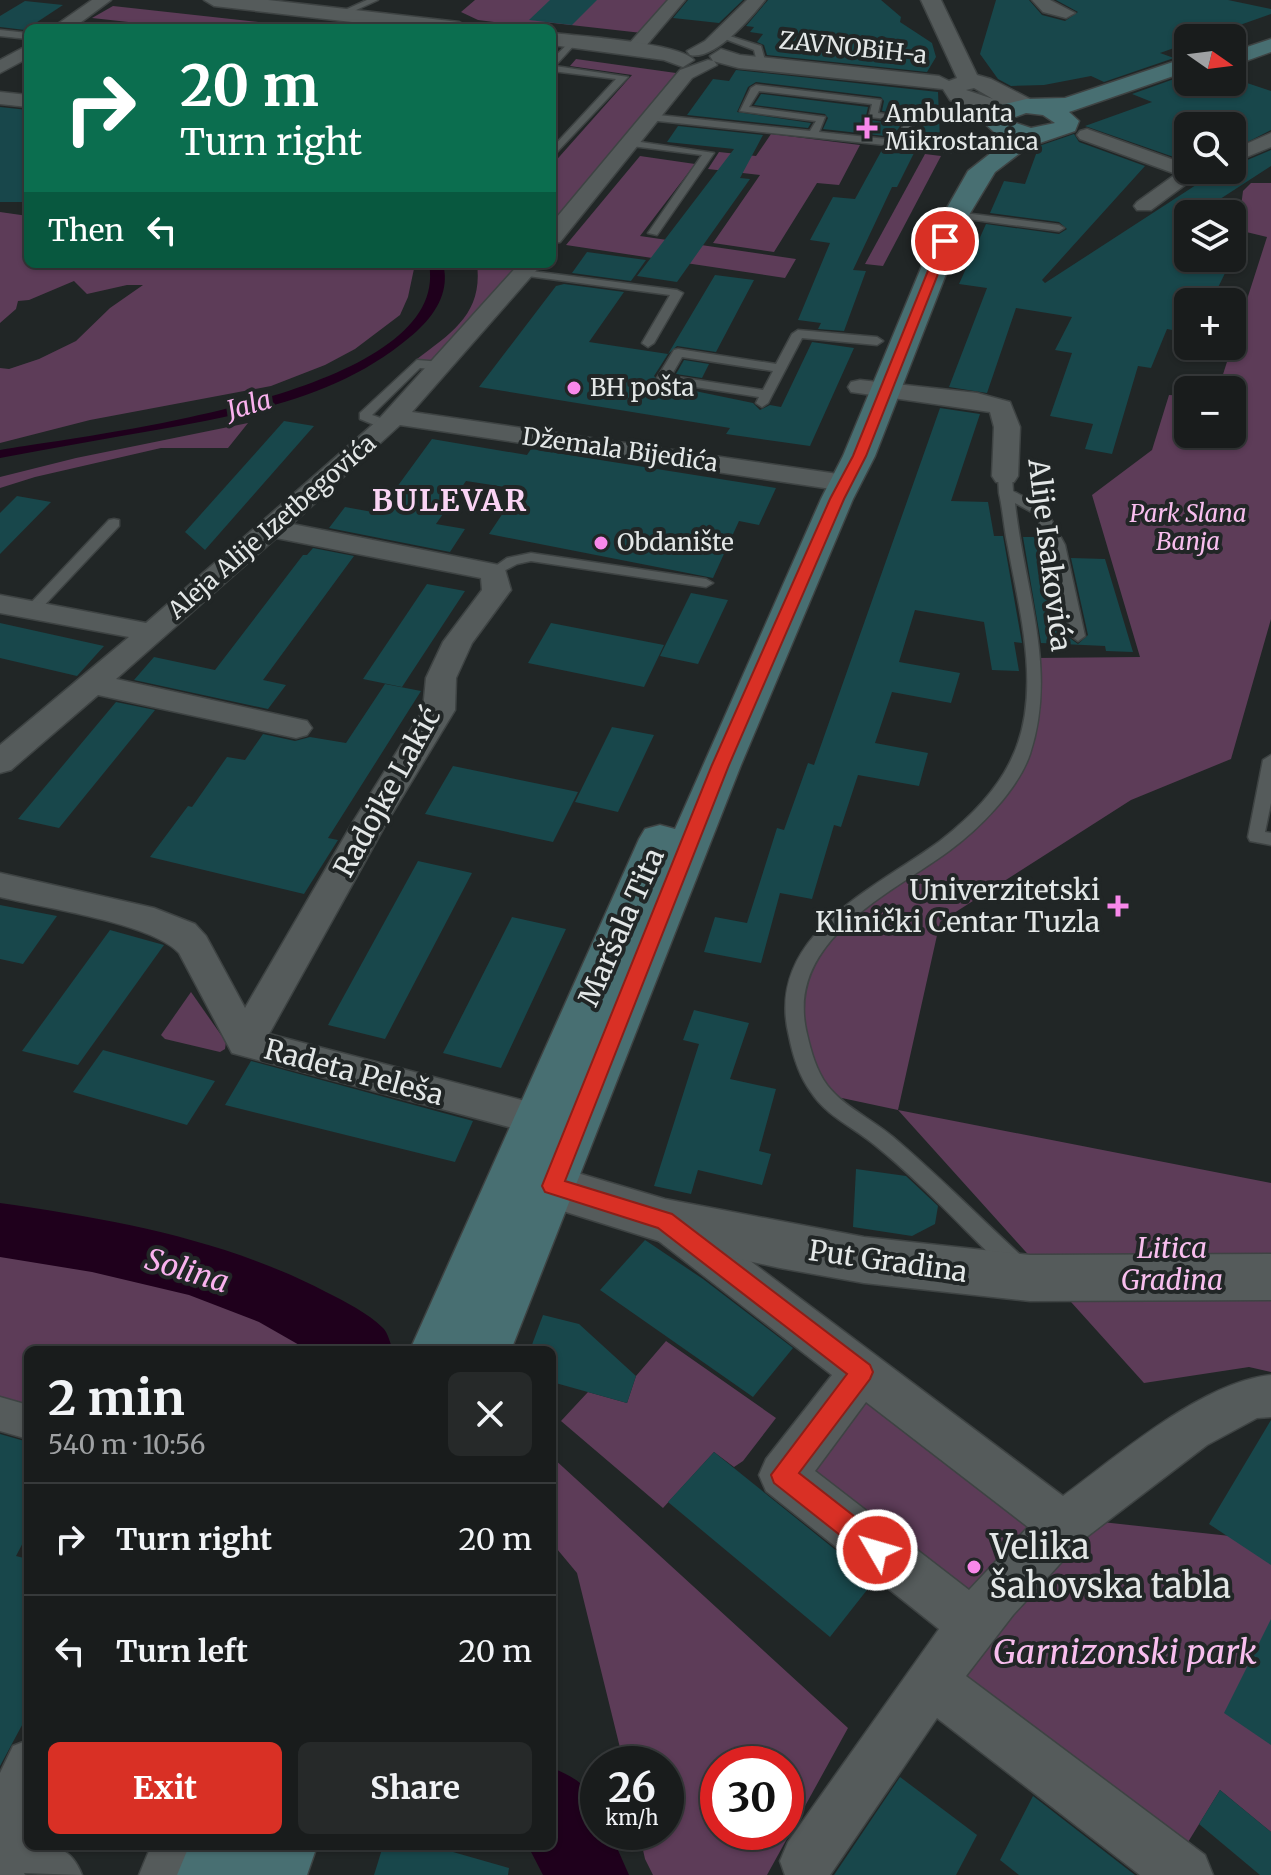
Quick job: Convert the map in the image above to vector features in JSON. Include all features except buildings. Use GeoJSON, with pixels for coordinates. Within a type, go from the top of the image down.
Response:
{"type":"FeatureCollection","features":[{"type":"Feature","properties":{"kind":"main road"},"geometry":{"type":"LineString","coordinates":[[1246,44],[1271,36]]}},
{"type":"Feature","properties":{"kind":"main road"},"geometry":{"type":"LineString","coordinates":[[1246,54],[1271,45]]}},
{"type":"Feature","properties":{"kind":"main road"},"geometry":{"type":"LineString","coordinates":[[1042,123],[1068,105],[1174,69]]}},
{"type":"Feature","properties":{"kind":"main road"},"geometry":{"type":"LineString","coordinates":[[1042,123],[1174,80]]}},
{"type":"Feature","properties":{"kind":"main road","name":"Maršala Tita"},"geometry":{"type":"LineString","coordinates":[[873,388],[877,341],[944,214],[986,167],[1042,123]]}},
{"type":"Feature","properties":{"kind":"main road","name":"Maršala Tita"},"geometry":{"type":"LineString","coordinates":[[485,1346],[533,1181],[556,1124],[715,779],[834,475],[944,214]]}},
{"type":"Feature","properties":{"kind":"main road","name":"Maršala Tita"},"geometry":{"type":"LineString","coordinates":[[439,1346],[533,1181]]}},
{"type":"Feature","properties":{"kind":"main road"},"geometry":{"type":"LineString","coordinates":[[211,1875],[222,1850]]}},
{"type":"Feature","properties":{"kind":"main road"},"geometry":{"type":"LineString","coordinates":[[273,1875],[282,1850]]}},
{"type":"Feature","properties":{"kind":"street"},"geometry":{"type":"LineString","coordinates":[[66,24],[103,0]]}},
{"type":"Feature","properties":{"kind":"street"},"geometry":{"type":"LineString","coordinates":[[214,0],[402,24]]}},
{"type":"Feature","properties":{"kind":"street"},"geometry":{"type":"LineString","coordinates":[[633,50],[677,0]]}},
{"type":"Feature","properties":{"kind":"street"},"geometry":{"type":"LineString","coordinates":[[556,232],[649,117],[708,57],[757,0]]}},
{"type":"Feature","properties":{"kind":"street"},"geometry":{"type":"LineString","coordinates":[[931,0],[960,82],[958,95],[1191,173],[1144,206]]}},
{"type":"Feature","properties":{"kind":"street"},"geometry":{"type":"LineString","coordinates":[[1040,0],[1049,8],[1066,13]]}},
{"type":"Feature","properties":{"kind":"street","name":"ZAVNOBiH-a"},"geometry":{"type":"LineString","coordinates":[[563,40],[829,71],[960,82]]}},
{"type":"Feature","properties":{"kind":"street"},"geometry":{"type":"LineString","coordinates":[[0,68],[24,53]]}},
{"type":"Feature","properties":{"kind":"street"},"geometry":{"type":"LineString","coordinates":[[960,82],[994,87],[1008,101],[1042,123]]}},
{"type":"Feature","properties":{"kind":"street"},"geometry":{"type":"LineString","coordinates":[[0,98],[24,103]]}},
{"type":"Feature","properties":{"kind":"street"},"geometry":{"type":"LineString","coordinates":[[0,108],[24,105]]}},
{"type":"Feature","properties":{"kind":"street"},"geometry":{"type":"LineString","coordinates":[[1246,151],[1271,139]]}},
{"type":"Feature","properties":{"kind":"street","name":"Aleja Alije Izetbegovića"},"geometry":{"type":"LineString","coordinates":[[0,762],[152,633],[396,416],[527,268]]}},
{"type":"Feature","properties":{"kind":"street","name":"Alije Isakovića"},"geometry":{"type":"LineString","coordinates":[[873,388],[977,400],[1001,407],[1007,427],[1006,485]]}},
{"type":"Feature","properties":{"kind":"street","name":"Džemala Bijedića"},"geometry":{"type":"LineString","coordinates":[[396,416],[834,475]]}},
{"type":"Feature","properties":{"kind":"street"},"geometry":{"type":"LineString","coordinates":[[270,528],[494,572]]}},
{"type":"Feature","properties":{"kind":"street","name":"Radojke Lakić"},"geometry":{"type":"LineString","coordinates":[[245,1043],[362,836],[439,710],[442,674],[458,642],[497,590],[494,572]]}},
{"type":"Feature","properties":{"kind":"street"},"geometry":{"type":"LineString","coordinates":[[0,604],[152,633]]}},
{"type":"Feature","properties":{"kind":"street"},"geometry":{"type":"LineString","coordinates":[[92,684],[296,728]]}},
{"type":"Feature","properties":{"kind":"street","name":"Radeta Peleša"},"geometry":{"type":"LineString","coordinates":[[0,885],[154,921],[182,933],[193,945],[245,1043],[556,1124]]}},
{"type":"Feature","properties":{"kind":"street","name":"Put Gradina"},"geometry":{"type":"LineString","coordinates":[[533,1181],[665,1221],[780,1246],[864,1260],[1030,1278],[1271,1277]]}},
{"type":"Feature","properties":{"kind":"street"},"geometry":{"type":"LineString","coordinates":[[665,1221],[1063,1525]]}},
{"type":"Feature","properties":{"kind":"street"},"geometry":{"type":"LineString","coordinates":[[862,1372],[783,1475],[972,1624]]}},
{"type":"Feature","properties":{"kind":"street"},"geometry":{"type":"LineString","coordinates":[[807,1861],[972,1624],[1063,1525],[1191,1430],[1251,1398],[1271,1396]]}},
{"type":"Feature","properties":{"kind":"street"},"geometry":{"type":"LineString","coordinates":[[0,1414],[24,1421]]}},
{"type":"Feature","properties":{"kind":"street"},"geometry":{"type":"LineString","coordinates":[[931,1681],[1185,1875]]}},
{"type":"Feature","properties":{"kind":"street"},"geometry":{"type":"LineString","coordinates":[[0,1817],[24,1769]]}},
{"type":"Feature","properties":{"kind":"street"},"geometry":{"type":"LineString","coordinates":[[0,1825],[24,1845]]}},
{"type":"Feature","properties":{"kind":"street"},"geometry":{"type":"LineString","coordinates":[[30,1850],[61,1875]]}},
{"type":"Feature","properties":{"kind":"street"},"geometry":{"type":"LineString","coordinates":[[160,1875],[170,1850]]}},
{"type":"Feature","properties":{"kind":"lane"},"geometry":{"type":"LineString","coordinates":[[345,15],[374,0]]}},
{"type":"Feature","properties":{"kind":"lane"},"geometry":{"type":"LineString","coordinates":[[0,33],[24,36]]}},
{"type":"Feature","properties":{"kind":"lane"},"geometry":{"type":"LineString","coordinates":[[556,67],[623,77],[556,150]]}},
{"type":"Feature","properties":{"kind":"lane"},"geometry":{"type":"LineString","coordinates":[[815,94],[829,71]]}},
{"type":"Feature","properties":{"kind":"lane"},"geometry":{"type":"LineString","coordinates":[[813,134],[822,119],[743,109],[756,88],[878,102],[872,115],[912,119],[899,143]]}},
{"type":"Feature","properties":{"kind":"lane"},"geometry":{"type":"LineString","coordinates":[[649,117],[951,149]]}},
{"type":"Feature","properties":{"kind":"lane"},"geometry":{"type":"LineString","coordinates":[[627,143],[709,153],[653,233]]}},
{"type":"Feature","properties":{"kind":"lane"},"geometry":{"type":"LineString","coordinates":[[944,214],[1059,228]]}},
{"type":"Feature","properties":{"kind":"lane","name":"Aleja Alije Izetbegovića"},"geometry":{"type":"LineString","coordinates":[[527,268],[677,293],[648,343]]}},
{"type":"Feature","properties":{"kind":"lane"},"geometry":{"type":"LineString","coordinates":[[779,368],[678,353],[663,378],[763,400],[798,334],[877,341]]}},
{"type":"Feature","properties":{"kind":"lane"},"geometry":{"type":"LineString","coordinates":[[396,416],[364,416],[417,364],[442,366]]}},
{"type":"Feature","properties":{"kind":"lane"},"geometry":{"type":"LineString","coordinates":[[1006,485],[1040,511],[1058,545],[1078,636]]}},
{"type":"Feature","properties":{"kind":"lane","name":"Alije Isakovića"},"geometry":{"type":"LineString","coordinates":[[1006,485],[1034,640],[1032,714],[1020,759],[990,805],[949,845],[844,915],[808,955],[798,979],[796,1025],[808,1069],[823,1094],[889,1145],[1030,1278]]}},
{"type":"Feature","properties":{"kind":"lane"},"geometry":{"type":"LineString","coordinates":[[32,610],[114,523]]}},
{"type":"Feature","properties":{"kind":"lane"},"geometry":{"type":"LineString","coordinates":[[494,572],[512,561],[531,557],[706,583]]}},
{"type":"Feature","properties":{"kind":"lane"},"geometry":{"type":"LineString","coordinates":[[1271,760],[1256,837],[1271,839]]}},
{"type":"Feature","properties":{"kind":"green space"},"geometry":{"type":"Polygon","coordinates":[[[475,0],[671,0],[642,33],[544,22],[509,24],[478,20],[461,12],[475,0]]]}},
{"type":"Feature","properties":{"kind":"green space"},"geometry":{"type":"Polygon","coordinates":[[[113,6],[276,24],[147,24],[92,18],[113,6]]]}},
{"type":"Feature","properties":{"kind":"green space"},"geometry":{"type":"Polygon","coordinates":[[[576,59],[676,73],[556,218],[556,160],[632,75],[570,66],[576,59]]]}},
{"type":"Feature","properties":{"kind":"green space"},"geometry":{"type":"Polygon","coordinates":[[[771,134],[860,145],[839,185],[817,183],[774,252],[713,243],[760,175],[708,169],[719,152],[756,156],[771,134]]]}},
{"type":"Feature","properties":{"kind":"green space"},"geometry":{"type":"Polygon","coordinates":[[[925,154],[941,156],[883,266],[865,264],[925,154]]]}},
{"type":"Feature","properties":{"kind":"green space"},"geometry":{"type":"Polygon","coordinates":[[[640,156],[695,164],[640,236],[796,259],[785,278],[566,245],[640,156]]]}},
{"type":"Feature","properties":{"kind":"green space","name":"Park Slana Banja"},"geometry":{"type":"Polygon","coordinates":[[[1251,183],[1271,183],[1271,619],[1231,759],[1131,800],[940,922],[898,1110],[823,1094],[808,1069],[798,979],[844,915],[949,845],[1020,759],[1034,658],[1140,657],[1092,495],[1152,450],[1169,395],[1174,395],[1174,448],[1246,448],[1246,376],[1222,376],[1228,360],[1246,360],[1246,303],[1267,237],[1246,232],[1243,191],[1251,183]]]}},
{"type":"Feature","properties":{"kind":"green space"},"geometry":{"type":"Polygon","coordinates":[[[0,212],[24,215],[24,268],[414,268],[408,297],[400,315],[355,349],[325,365],[271,386],[90,420],[0,443],[0,368],[9,369],[39,359],[76,341],[110,308],[143,285],[127,285],[87,294],[74,281],[29,300],[18,301],[16,309],[0,323],[0,212]]]}},
{"type":"Feature","properties":{"kind":"green space"},"geometry":{"type":"Polygon","coordinates":[[[477,268],[517,268],[435,363],[417,359],[463,320],[475,296],[477,268]]]}},
{"type":"Feature","properties":{"kind":"green space"},"geometry":{"type":"Polygon","coordinates":[[[248,423],[228,448],[161,448],[0,488],[0,477],[248,423]]]}},
{"type":"Feature","properties":{"kind":"green space"},"geometry":{"type":"Polygon","coordinates":[[[191,992],[226,1042],[225,1049],[220,1052],[165,1039],[161,1035],[191,992]]]}},
{"type":"Feature","properties":{"kind":"green space","name":"Litica Gradina"},"geometry":{"type":"Polygon","coordinates":[[[898,1110],[1271,1183],[1271,1372],[1249,1367],[1144,1383],[898,1110]]]}},
{"type":"Feature","properties":{"kind":"green space"},"geometry":{"type":"Polygon","coordinates":[[[0,1254],[92,1265],[160,1279],[250,1315],[308,1346],[24,1346],[24,1421],[0,1414],[0,1254]]]}},
{"type":"Feature","properties":{"kind":"green space"},"geometry":{"type":"Polygon","coordinates":[[[666,1341],[776,1418],[743,1461],[734,1467],[714,1452],[663,1508],[561,1421],[588,1392],[627,1403],[636,1376],[666,1341]]]}},
{"type":"Feature","properties":{"kind":"green space"},"geometry":{"type":"Polygon","coordinates":[[[862,1372],[1063,1525],[972,1624],[783,1475],[862,1372]]]}},
{"type":"Feature","properties":{"kind":"green space"},"geometry":{"type":"Polygon","coordinates":[[[556,1461],[848,1728],[804,1808],[804,1746],[700,1746],[700,1850],[781,1850],[767,1875],[653,1875],[643,1850],[684,1850],[684,1746],[620,1746],[577,1573],[556,1548],[556,1461]]]}},
{"type":"Feature","properties":{"kind":"green space","name":"Garnizonski park"},"geometry":{"type":"Polygon","coordinates":[[[1102,1522],[1230,1536],[1271,1564],[1271,1832],[1220,1790],[1185,1847],[964,1674],[1040,1574],[1102,1522]]]}},
{"type":"Feature","properties":{"kind":"water","name":"Jala"},"geometry":{"type":"Polygon","coordinates":[[[428,268],[444,268],[442,296],[426,322],[382,358],[322,389],[257,410],[0,458],[0,450],[180,419],[256,401],[326,377],[384,347],[421,309],[428,268]]]}},
{"type":"Feature","properties":{"kind":"waterway","name":"Solina"},"geometry":{"type":"LineString","coordinates":[[0,1230],[141,1255],[237,1283],[282,1301],[324,1324],[354,1346]]}},
{"type":"Feature","properties":{"kind":"waterway","name":"Solina"},"geometry":{"type":"LineString","coordinates":[[556,1815],[588,1875]]}},
{"type":"Feature","properties":{"kind":"place","name":"Ambulanta Mikrostanica"},"geometry":{"type":"Point","coordinates":[867,128]}},
{"type":"Feature","properties":{"kind":"place","name":"BH pošta"},"geometry":{"type":"Point","coordinates":[574,388]}},
{"type":"Feature","properties":{"kind":"place","name":"Obdanište"},"geometry":{"type":"Point","coordinates":[601,543]}},
{"type":"Feature","properties":{"kind":"place","name":"Univerzitetski Klinički Centar Tuzla"},"geometry":{"type":"Point","coordinates":[1118,906]}},
{"type":"Feature","properties":{"kind":"place","name":"Velika šahovska tabla"},"geometry":{"type":"Point","coordinates":[974,1567]}},
{"type":"Feature","properties":{"kind":"district","name":"BULEVAR"},"geometry":{"type":"Point","coordinates":[450,501]}},
{"type":"Feature","properties":{"kind":"route"},"geometry":{"type":"LineString","coordinates":[[877,1550],[783,1475],[862,1372],[665,1221],[552,1186],[658,916],[837,499],[859,456],[945,241]]}}]}
